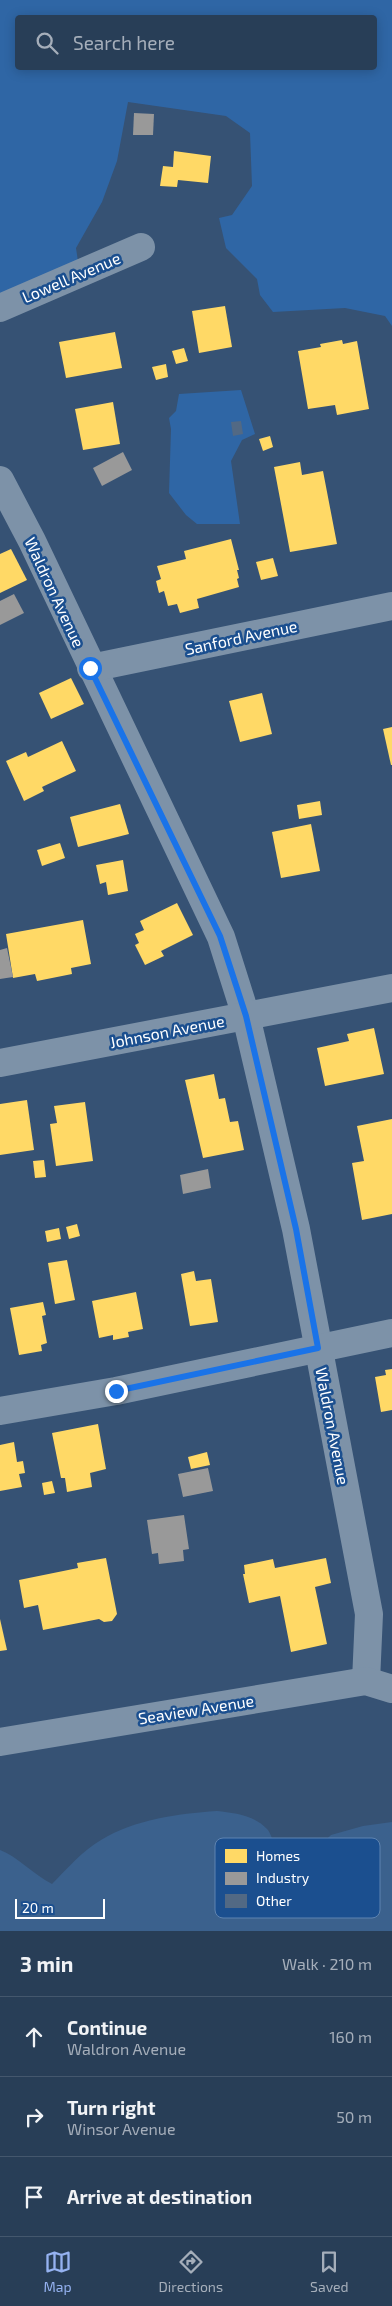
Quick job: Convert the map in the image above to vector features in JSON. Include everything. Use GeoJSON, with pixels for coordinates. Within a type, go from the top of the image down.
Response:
{"type":"FeatureCollection","features":[{"type":"Feature","properties":{"kind":"street","name":"Lowell Avenue"},"geometry":{"type":"LineString","coordinates":[[0,308],[141,247]]}},
{"type":"Feature","properties":{"kind":"street","name":"Waldron Avenue"},"geometry":{"type":"LineString","coordinates":[[0,480],[32,541],[90,668],[220,936],[246,1016],[296,1229],[369,1614],[366,1681]]}},
{"type":"Feature","properties":{"kind":"street","name":"Sanford Avenue"},"geometry":{"type":"LineString","coordinates":[[90,668],[392,606]]}},
{"type":"Feature","properties":{"kind":"street","name":"Johnson Avenue"},"geometry":{"type":"LineString","coordinates":[[0,1063],[392,988]]}},
{"type":"Feature","properties":{"kind":"street"},"geometry":{"type":"LineString","coordinates":[[0,1411],[116,1391],[392,1333]]}},
{"type":"Feature","properties":{"kind":"street","name":"Seaview Avenue"},"geometry":{"type":"LineString","coordinates":[[0,1742],[366,1681],[392,1689]]}},
{"type":"Feature","properties":{"kind":"shaded area"},"geometry":{"type":"Polygon","coordinates":[[[0,0],[392,0],[392,326],[385,316],[345,308],[273,312],[260,295],[257,279],[226,248],[219,218],[232,215],[252,186],[250,133],[226,116],[128,102],[117,161],[102,202],[76,248],[79,268],[0,308],[0,0]]]}},
{"type":"Feature","properties":{"kind":"shaded area"},"geometry":{"type":"Polygon","coordinates":[[[241,390],[255,434],[242,440],[231,461],[240,524],[197,524],[186,515],[169,493],[171,429],[169,418],[176,411],[179,394],[241,390]]]}},
{"type":"Feature","properties":{"kind":"shaded area"},"geometry":{"type":"Polygon","coordinates":[[[217,1811],[243,1816],[262,1824],[271,1838],[215,1838],[215,1918],[380,1918],[380,1838],[328,1838],[331,1835],[363,1826],[392,1822],[392,1931],[0,1931],[0,1850],[52,1884],[87,1849],[114,1833],[143,1822],[217,1811]]]}},
{"type":"Feature","properties":{"kind":"building: Homes"},"geometry":{"type":"Polygon","coordinates":[[[174,151],[211,156],[208,183],[178,180],[177,187],[160,186],[163,166],[173,167],[174,151]]]}},
{"type":"Feature","properties":{"kind":"building: Homes"},"geometry":{"type":"Polygon","coordinates":[[[225,306],[232,347],[199,353],[192,311],[225,306]]]}},
{"type":"Feature","properties":{"kind":"building: Homes"},"geometry":{"type":"Polygon","coordinates":[[[115,332],[122,368],[66,378],[59,342],[115,332]]]}},
{"type":"Feature","properties":{"kind":"building: Homes"},"geometry":{"type":"Polygon","coordinates":[[[342,340],[343,344],[357,341],[369,409],[337,415],[335,405],[308,409],[298,351],[321,347],[320,344],[342,340]]]}},
{"type":"Feature","properties":{"kind":"building: Homes"},"geometry":{"type":"Polygon","coordinates":[[[184,348],[188,361],[176,364],[172,351],[184,348]]]}},
{"type":"Feature","properties":{"kind":"building: Homes"},"geometry":{"type":"Polygon","coordinates":[[[166,364],[168,377],[156,380],[152,367],[166,364]]]}},
{"type":"Feature","properties":{"kind":"building: Homes"},"geometry":{"type":"Polygon","coordinates":[[[113,402],[120,444],[83,450],[75,409],[113,402]]]}},
{"type":"Feature","properties":{"kind":"building: Homes"},"geometry":{"type":"Polygon","coordinates":[[[270,436],[273,447],[263,451],[259,439],[270,436]]]}},
{"type":"Feature","properties":{"kind":"building: Homes"},"geometry":{"type":"Polygon","coordinates":[[[300,462],[302,475],[323,471],[337,544],[290,552],[274,467],[300,462]]]}},
{"type":"Feature","properties":{"kind":"building: Homes"},"geometry":{"type":"Polygon","coordinates":[[[231,539],[239,570],[237,570],[239,578],[237,579],[239,587],[197,599],[199,608],[180,613],[177,604],[168,606],[164,591],[159,593],[156,581],[161,579],[157,566],[186,559],[184,551],[231,539]]]}},
{"type":"Feature","properties":{"kind":"building: Homes"},"geometry":{"type":"Polygon","coordinates":[[[11,549],[27,580],[0,593],[0,554],[11,549]]]}},
{"type":"Feature","properties":{"kind":"building: Homes"},"geometry":{"type":"Polygon","coordinates":[[[273,558],[278,576],[261,580],[256,562],[273,558]]]}},
{"type":"Feature","properties":{"kind":"building: Homes"},"geometry":{"type":"Polygon","coordinates":[[[71,678],[84,704],[51,719],[39,693],[71,678]]]}},
{"type":"Feature","properties":{"kind":"building: Homes"},"geometry":{"type":"Polygon","coordinates":[[[262,693],[272,734],[240,742],[229,701],[262,693]]]}},
{"type":"Feature","properties":{"kind":"building: Homes"},"geometry":{"type":"Polygon","coordinates":[[[392,727],[392,765],[391,765],[383,729],[392,727]]]}},
{"type":"Feature","properties":{"kind":"building: Homes"},"geometry":{"type":"Polygon","coordinates":[[[62,741],[76,771],[42,787],[44,791],[24,801],[6,761],[26,752],[28,757],[62,741]]]}},
{"type":"Feature","properties":{"kind":"building: Homes"},"geometry":{"type":"Polygon","coordinates":[[[320,801],[322,815],[299,819],[297,805],[320,801]]]}},
{"type":"Feature","properties":{"kind":"building: Homes"},"geometry":{"type":"Polygon","coordinates":[[[120,804],[129,834],[78,847],[70,817],[120,804]]]}},
{"type":"Feature","properties":{"kind":"building: Homes"},"geometry":{"type":"Polygon","coordinates":[[[311,824],[320,871],[281,878],[272,832],[311,824]]]}},
{"type":"Feature","properties":{"kind":"building: Homes"},"geometry":{"type":"Polygon","coordinates":[[[60,843],[65,858],[42,866],[37,850],[60,843]]]}},
{"type":"Feature","properties":{"kind":"building: Homes"},"geometry":{"type":"Polygon","coordinates":[[[123,860],[128,891],[108,895],[106,882],[100,884],[96,865],[123,860]]]}},
{"type":"Feature","properties":{"kind":"building: Homes"},"geometry":{"type":"Polygon","coordinates":[[[177,903],[193,935],[161,951],[164,956],[145,965],[135,945],[139,943],[135,934],[144,930],[140,921],[177,903]]]}},
{"type":"Feature","properties":{"kind":"building: Homes"},"geometry":{"type":"Polygon","coordinates":[[[83,920],[91,964],[71,968],[72,974],[37,981],[35,974],[13,978],[6,934],[83,920]]]}},
{"type":"Feature","properties":{"kind":"building: Homes"},"geometry":{"type":"Polygon","coordinates":[[[374,1028],[384,1074],[325,1086],[317,1048],[349,1041],[347,1034],[374,1028]]]}},
{"type":"Feature","properties":{"kind":"building: Homes"},"geometry":{"type":"Polygon","coordinates":[[[214,1074],[219,1099],[225,1098],[230,1122],[238,1121],[244,1150],[203,1158],[185,1080],[214,1074]]]}},
{"type":"Feature","properties":{"kind":"building: Homes"},"geometry":{"type":"Polygon","coordinates":[[[27,1100],[34,1150],[0,1155],[0,1104],[27,1100]]]}},
{"type":"Feature","properties":{"kind":"building: Homes"},"geometry":{"type":"Polygon","coordinates":[[[85,1102],[93,1161],[56,1166],[50,1124],[57,1123],[54,1106],[85,1102]]]}},
{"type":"Feature","properties":{"kind":"building: Homes"},"geometry":{"type":"Polygon","coordinates":[[[392,1119],[392,1214],[362,1220],[352,1163],[364,1161],[357,1126],[392,1119]]]}},
{"type":"Feature","properties":{"kind":"building: Homes"},"geometry":{"type":"Polygon","coordinates":[[[44,1160],[46,1177],[35,1178],[33,1161],[44,1160]]]}},
{"type":"Feature","properties":{"kind":"building: Homes"},"geometry":{"type":"Polygon","coordinates":[[[77,1224],[80,1236],[69,1239],[66,1227],[77,1224]]]}},
{"type":"Feature","properties":{"kind":"building: Homes"},"geometry":{"type":"Polygon","coordinates":[[[59,1228],[61,1239],[47,1242],[45,1231],[59,1228]]]}},
{"type":"Feature","properties":{"kind":"building: Homes"},"geometry":{"type":"Polygon","coordinates":[[[67,1260],[75,1300],[55,1304],[48,1263],[67,1260]]]}},
{"type":"Feature","properties":{"kind":"building: Homes"},"geometry":{"type":"Polygon","coordinates":[[[194,1271],[196,1281],[211,1279],[218,1322],[190,1326],[181,1274],[194,1271]]]}},
{"type":"Feature","properties":{"kind":"building: Homes"},"geometry":{"type":"Polygon","coordinates":[[[136,1292],[143,1329],[128,1332],[129,1337],[113,1340],[113,1335],[99,1338],[92,1301],[136,1292]]]}},
{"type":"Feature","properties":{"kind":"building: Homes"},"geometry":{"type":"Polygon","coordinates":[[[43,1302],[46,1315],[42,1316],[47,1343],[41,1345],[42,1351],[19,1355],[10,1308],[43,1302]]]}},
{"type":"Feature","properties":{"kind":"building: Homes"},"geometry":{"type":"Polygon","coordinates":[[[392,1369],[392,1410],[381,1412],[375,1377],[386,1375],[385,1370],[392,1369]]]}},
{"type":"Feature","properties":{"kind":"building: Homes"},"geometry":{"type":"Polygon","coordinates":[[[98,1424],[106,1469],[90,1473],[92,1487],[67,1492],[65,1478],[61,1478],[52,1433],[98,1424]]]}},
{"type":"Feature","properties":{"kind":"building: Homes"},"geometry":{"type":"Polygon","coordinates":[[[14,1442],[17,1462],[23,1461],[25,1473],[19,1474],[22,1487],[0,1491],[0,1445],[14,1442]]]}},
{"type":"Feature","properties":{"kind":"building: Homes"},"geometry":{"type":"Polygon","coordinates":[[[207,1452],[210,1465],[191,1469],[188,1457],[207,1452]]]}},
{"type":"Feature","properties":{"kind":"building: Homes"},"geometry":{"type":"Polygon","coordinates":[[[52,1481],[55,1493],[44,1495],[42,1483],[52,1481]]]}},
{"type":"Feature","properties":{"kind":"building: Homes"},"geometry":{"type":"Polygon","coordinates":[[[106,1558],[117,1614],[112,1621],[104,1622],[99,1619],[43,1630],[38,1605],[24,1608],[19,1580],[78,1568],[77,1563],[106,1558]]]}},
{"type":"Feature","properties":{"kind":"building: Homes"},"geometry":{"type":"Polygon","coordinates":[[[326,1558],[331,1583],[315,1587],[327,1644],[291,1652],[280,1596],[249,1603],[243,1574],[245,1574],[244,1565],[273,1559],[275,1568],[326,1558]]]}},
{"type":"Feature","properties":{"kind":"building: Homes"},"geometry":{"type":"Polygon","coordinates":[[[0,1619],[7,1650],[0,1651],[0,1619]]]}},
{"type":"Feature","properties":{"kind":"building: Industry"},"geometry":{"type":"Polygon","coordinates":[[[134,113],[154,114],[153,135],[133,135],[134,113]]]}},
{"type":"Feature","properties":{"kind":"building: Industry"},"geometry":{"type":"Polygon","coordinates":[[[123,452],[132,470],[102,486],[93,468],[123,452]]]}},
{"type":"Feature","properties":{"kind":"building: Industry"},"geometry":{"type":"Polygon","coordinates":[[[14,594],[24,613],[0,625],[0,601],[14,594]]]}},
{"type":"Feature","properties":{"kind":"building: Industry"},"geometry":{"type":"Polygon","coordinates":[[[7,948],[13,977],[0,979],[0,950],[7,948]]]}},
{"type":"Feature","properties":{"kind":"building: Industry"},"geometry":{"type":"Polygon","coordinates":[[[208,1169],[211,1188],[183,1194],[180,1175],[208,1169]]]}},
{"type":"Feature","properties":{"kind":"building: Industry"},"geometry":{"type":"Polygon","coordinates":[[[208,1468],[213,1491],[183,1497],[178,1474],[208,1468]]]}},
{"type":"Feature","properties":{"kind":"building: Industry"},"geometry":{"type":"Polygon","coordinates":[[[184,1515],[189,1549],[183,1550],[184,1561],[159,1564],[158,1553],[152,1554],[147,1520],[184,1515]]]}},
{"type":"Feature","properties":{"kind":"building: Other"},"geometry":{"type":"Polygon","coordinates":[[[241,421],[243,434],[233,436],[231,422],[241,421]]]}},
{"type":"Feature","properties":{"kind":"route"},"geometry":{"type":"LineString","coordinates":[[90,668],[220,936],[246,1016],[296,1229],[318,1348],[116,1391]]}}]}
